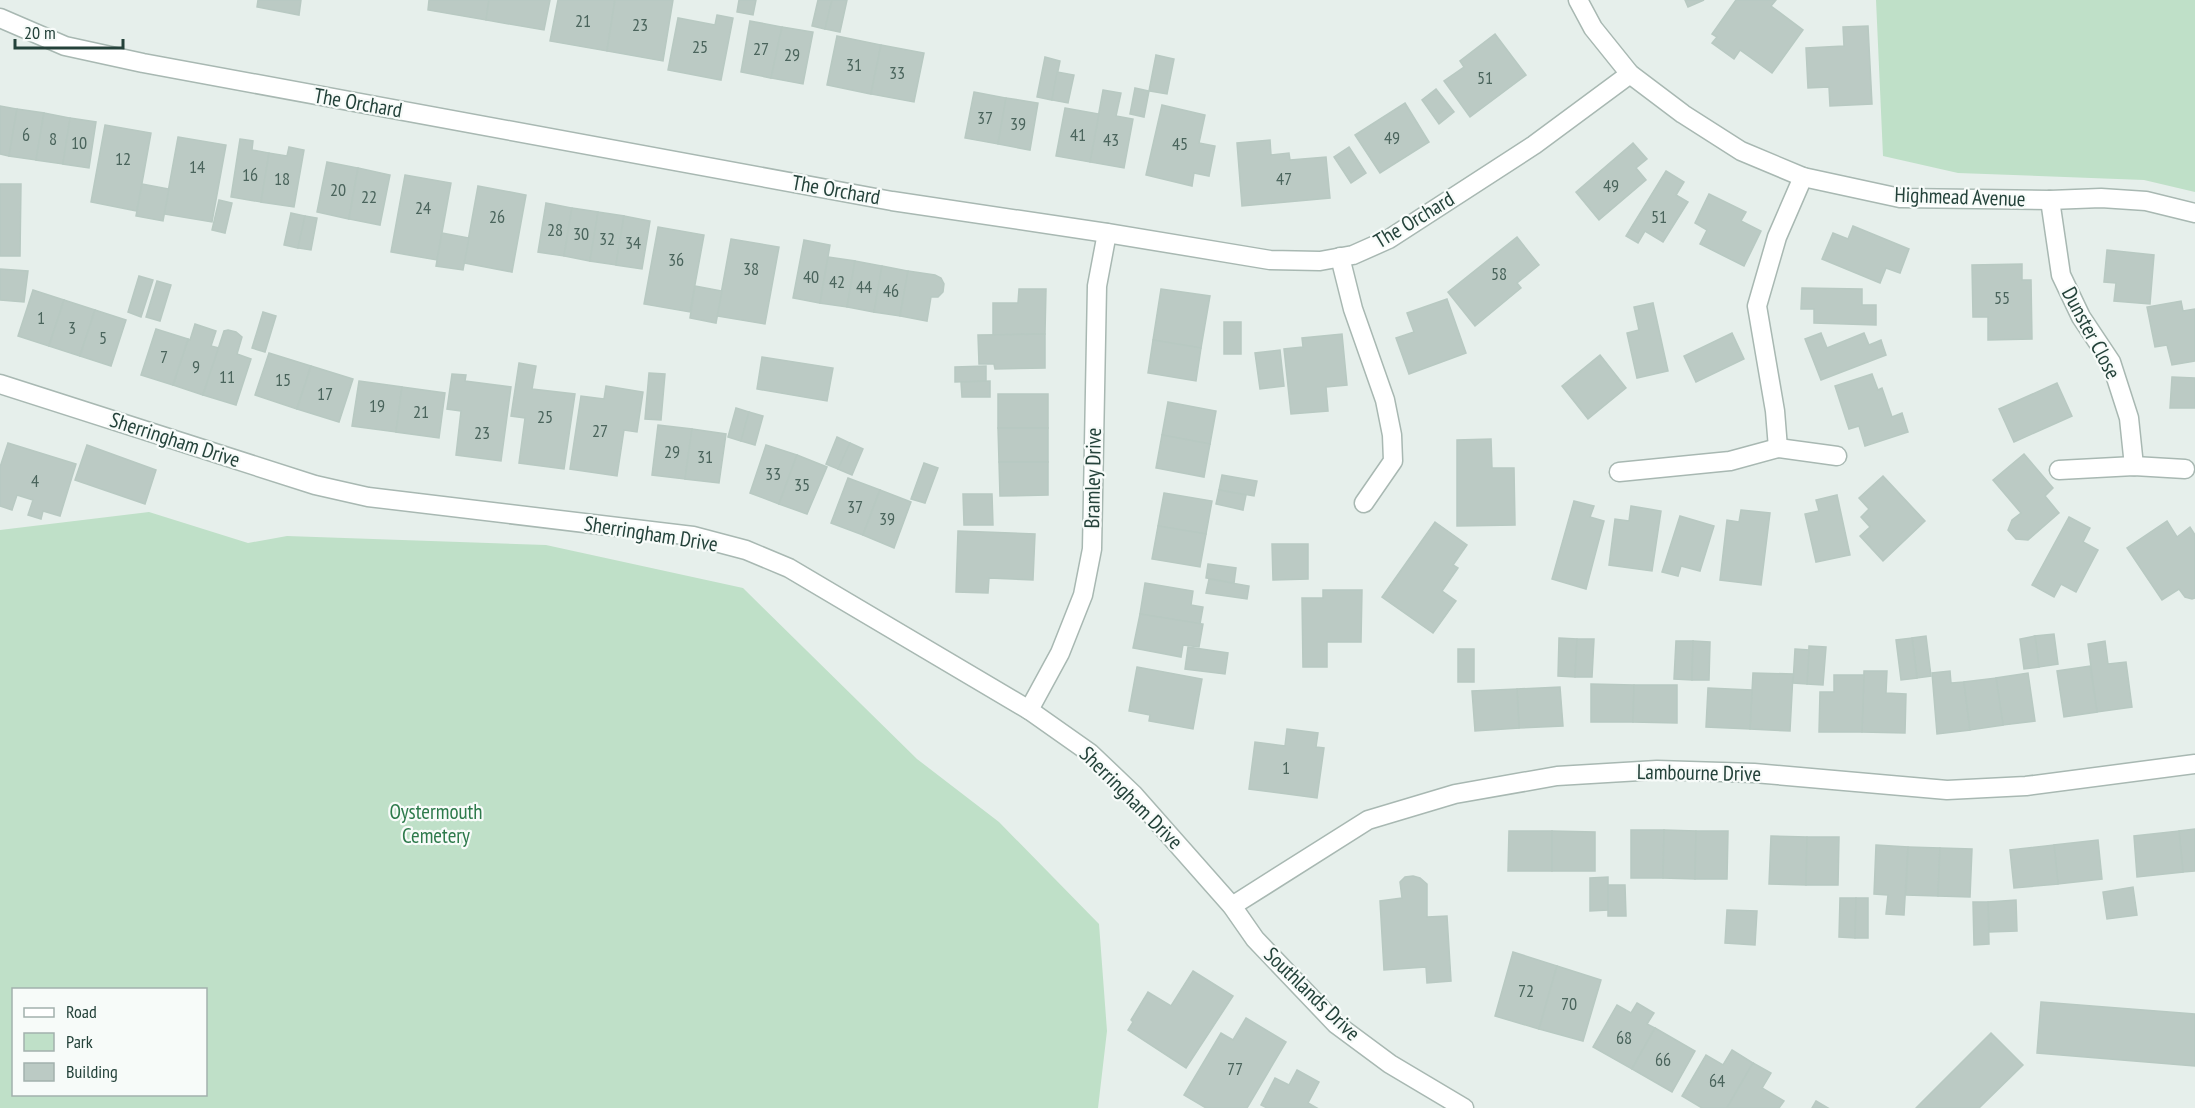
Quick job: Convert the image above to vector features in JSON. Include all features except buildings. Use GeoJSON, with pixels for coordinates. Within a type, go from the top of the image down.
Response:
{"type":"FeatureCollection","features":[{"type":"Feature","properties":{"kind":"street","name":"Highmead Avenue"},"geometry":{"type":"LineString","coordinates":[[1578,0],[1593,28],[1630,74],[1683,114],[1742,151],[1803,177],[1900,198],[2050,200],[2101,198],[2146,201],[2195,213]]}},
{"type":"Feature","properties":{"kind":"street","name":"The Orchard"},"geometry":{"type":"LineString","coordinates":[[0,18],[65,46],[143,63],[892,201],[1270,260],[1320,261],[1353,255],[1389,239],[1534,145],[1630,74]]}},
{"type":"Feature","properties":{"kind":"street"},"geometry":{"type":"LineString","coordinates":[[1778,448],[1775,411],[1757,306],[1777,237],[1803,177]]}},
{"type":"Feature","properties":{"kind":"street","name":"Dunster Close"},"geometry":{"type":"LineString","coordinates":[[2050,200],[2061,275],[2081,317],[2111,362],[2129,418],[2134,466]]}},
{"type":"Feature","properties":{"kind":"street","name":"Bramley Drive"},"geometry":{"type":"LineString","coordinates":[[1029,710],[1060,653],[1083,595],[1092,549],[1097,286],[1107,233]]}},
{"type":"Feature","properties":{"kind":"street"},"geometry":{"type":"LineString","coordinates":[[1340,257],[1353,309],[1385,400],[1392,435],[1393,461],[1364,503]]}},
{"type":"Feature","properties":{"kind":"street","name":"Sherringham Drive"},"geometry":{"type":"LineString","coordinates":[[0,384],[315,486],[368,497],[693,536],[746,550],[789,568],[1029,710],[1090,753],[1133,794],[1232,906]]}},
{"type":"Feature","properties":{"kind":"street"},"geometry":{"type":"LineString","coordinates":[[1619,472],[1731,461],[1778,448],[1838,456]]}},
{"type":"Feature","properties":{"kind":"street"},"geometry":{"type":"LineString","coordinates":[[2059,470],[2134,466],[2185,469]]}},
{"type":"Feature","properties":{"kind":"street","name":"Lambourne Drive"},"geometry":{"type":"LineString","coordinates":[[1232,906],[1368,820],[1455,794],[1557,776],[1657,770],[1743,773],[1947,790],[2026,786],[2195,764]]}},
{"type":"Feature","properties":{"kind":"street","name":"Southlands Drive"},"geometry":{"type":"LineString","coordinates":[[1232,906],[1255,939],[1336,1024],[1390,1064],[1464,1108]]}},
{"type":"Feature","properties":{"kind":"green space"},"geometry":{"type":"Polygon","coordinates":[[[1876,0],[2195,0],[2195,192],[2144,180],[1958,173],[1883,156],[1876,0]]]}},
{"type":"Feature","properties":{"kind":"green space","name":"Oystermouth Cemetery"},"geometry":{"type":"Polygon","coordinates":[[[149,512],[248,543],[287,536],[546,545],[743,588],[917,759],[999,822],[1099,924],[1107,1031],[1098,1108],[0,1108],[0,530],[149,512]]]}}]}
